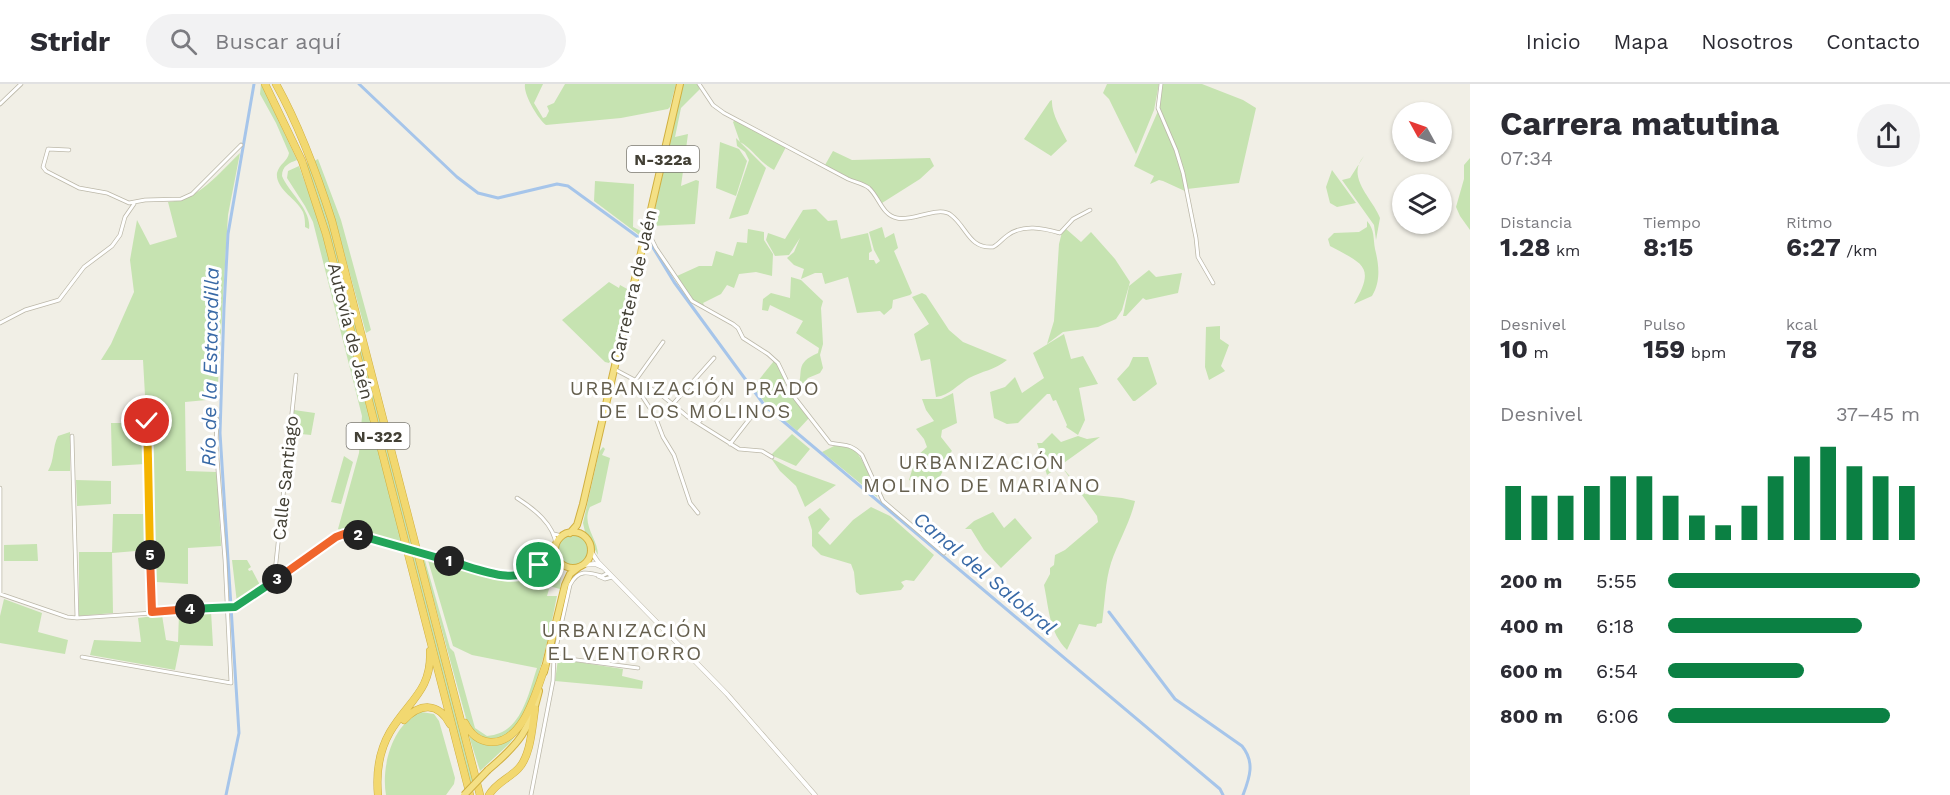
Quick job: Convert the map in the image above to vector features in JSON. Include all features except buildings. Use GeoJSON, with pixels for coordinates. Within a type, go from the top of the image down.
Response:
{"type":"FeatureCollection","features":[{"type":"Feature","properties":{"kind":"highway","name":"Autovía de Jaén"},"geometry":{"type":"LineString","coordinates":[[265,84],[297,147],[322,219],[470,795]]}},
{"type":"Feature","properties":{"kind":"highway","name":"Autovía de Jaén"},"geometry":{"type":"LineString","coordinates":[[276,84],[308,153],[332,221],[480,795]]}},
{"type":"Feature","properties":{"kind":"highway","name":"Carretera de Jaén"},"geometry":{"type":"LineString","coordinates":[[570,533],[578,523],[680,84]]}},
{"type":"Feature","properties":{"kind":"highway"},"geometry":{"type":"LineString","coordinates":[[489,795],[522,764],[527,751],[565,585],[570,574],[587,561],[590,550],[578,523]]}},
{"type":"Feature","properties":{"kind":"highway"},"geometry":{"type":"LineString","coordinates":[[565,585],[564,570],[558,560],[556,547],[562,536],[570,533],[578,533],[586,538]]}},
{"type":"Feature","properties":{"kind":"highway"},"geometry":{"type":"LineString","coordinates":[[558,560],[570,568],[581,566]]}},
{"type":"Feature","properties":{"kind":"highway"},"geometry":{"type":"LineString","coordinates":[[378,795],[378,770],[385,742],[396,723],[423,690],[430,671],[430,648],[425,625]]}},
{"type":"Feature","properties":{"kind":"highway"},"geometry":{"type":"LineString","coordinates":[[458,709],[468,728],[481,740],[495,742],[507,738],[522,721],[545,667]]}},
{"type":"Feature","properties":{"kind":"highway"},"geometry":{"type":"LineString","coordinates":[[383,795],[383,765],[389,743],[402,721],[416,709],[429,707],[443,714],[458,748]]}},
{"type":"Feature","properties":{"kind":"highway"},"geometry":{"type":"LineString","coordinates":[[464,795],[520,739],[530,724],[535,709]]}},
{"type":"Feature","properties":{"kind":"street"},"geometry":{"type":"LineString","coordinates":[[0,104],[21,84]]}},
{"type":"Feature","properties":{"kind":"street"},"geometry":{"type":"LineString","coordinates":[[699,84],[713,105],[724,113],[848,179],[865,185],[893,218],[901,219],[948,212],[954,216],[974,243],[993,248],[1008,235],[1021,229],[1040,228],[1060,233],[1073,219],[1090,210]]}},
{"type":"Feature","properties":{"kind":"street"},"geometry":{"type":"LineString","coordinates":[[1161,84],[1158,108],[1183,173],[1198,257],[1213,283]]}},
{"type":"Feature","properties":{"kind":"street"},"geometry":{"type":"LineString","coordinates":[[69,150],[48,149],[43,167],[46,171],[79,188],[107,193],[134,204],[145,200],[182,199],[192,194],[241,145]]}},
{"type":"Feature","properties":{"kind":"street"},"geometry":{"type":"LineString","coordinates":[[0,323],[25,310],[59,300],[84,267],[112,246],[120,235],[125,217],[134,204]]}},
{"type":"Feature","properties":{"kind":"street"},"geometry":{"type":"LineString","coordinates":[[648,224],[650,236],[656,248],[692,300],[733,324],[743,338],[778,363],[795,398],[830,442],[845,444],[857,450],[862,455],[884,501],[944,553]]}},
{"type":"Feature","properties":{"kind":"street"},"geometry":{"type":"LineString","coordinates":[[635,381],[663,342]]}},
{"type":"Feature","properties":{"kind":"street"},"geometry":{"type":"LineString","coordinates":[[673,404],[714,358]]}},
{"type":"Feature","properties":{"kind":"street"},"geometry":{"type":"LineString","coordinates":[[614,369],[659,393],[730,444],[739,449],[762,452],[772,457]]}},
{"type":"Feature","properties":{"kind":"street","name":"Calle Santiago"},"geometry":{"type":"LineString","coordinates":[[274,581],[296,375]]}},
{"type":"Feature","properties":{"kind":"street"},"geometry":{"type":"LineString","coordinates":[[630,378],[655,416],[663,437],[674,455],[690,503],[698,513]]}},
{"type":"Feature","properties":{"kind":"street"},"geometry":{"type":"LineString","coordinates":[[698,423],[725,392]]}},
{"type":"Feature","properties":{"kind":"street"},"geometry":{"type":"LineString","coordinates":[[730,444],[751,417]]}},
{"type":"Feature","properties":{"kind":"street"},"geometry":{"type":"LineString","coordinates":[[82,657],[231,683],[216,445],[217,420]]}},
{"type":"Feature","properties":{"kind":"street"},"geometry":{"type":"LineString","coordinates":[[147,421],[152,612]]}},
{"type":"Feature","properties":{"kind":"street"},"geometry":{"type":"LineString","coordinates":[[72,436],[77,618]]}},
{"type":"Feature","properties":{"kind":"street"},"geometry":{"type":"LineString","coordinates":[[0,488],[0,594],[67,617],[77,618],[235,607],[336,537],[344,534],[356,535],[431,557],[516,577],[529,573],[556,547],[552,533],[540,515],[517,498]]}},
{"type":"Feature","properties":{"kind":"street"},"geometry":{"type":"LineString","coordinates":[[552,533],[562,536]]}},
{"type":"Feature","properties":{"kind":"street"},"geometry":{"type":"LineString","coordinates":[[590,550],[606,571],[727,694],[814,795]]}},
{"type":"Feature","properties":{"kind":"street"},"geometry":{"type":"LineString","coordinates":[[548,556],[558,560]]}},
{"type":"Feature","properties":{"kind":"street"},"geometry":{"type":"LineString","coordinates":[[581,566],[595,564],[606,571]]}},
{"type":"Feature","properties":{"kind":"street"},"geometry":{"type":"LineString","coordinates":[[531,795],[553,681],[554,657],[572,580],[581,573],[604,576],[606,571]]}},
{"type":"Feature","properties":{"kind":"street"},"geometry":{"type":"LineString","coordinates":[[594,574],[605,579],[612,577]]}},
{"type":"Feature","properties":{"kind":"street"},"geometry":{"type":"LineString","coordinates":[[554,657],[638,668]]}},
{"type":"Feature","properties":{"kind":"green space"},"geometry":{"type":"Polygon","coordinates":[[[261,84],[297,160],[285,167],[282,176],[304,208],[309,229],[305,227],[300,207],[277,179],[278,170],[289,153],[260,94],[261,84]]]}},
{"type":"Feature","properties":{"kind":"green space"},"geometry":{"type":"Polygon","coordinates":[[[525,84],[543,84],[534,103],[543,118],[549,111],[547,106],[554,103],[565,84],[676,84],[668,109],[621,118],[546,125],[532,106],[526,94],[525,84]]]}},
{"type":"Feature","properties":{"kind":"green space"},"geometry":{"type":"Polygon","coordinates":[[[683,84],[698,84],[700,89],[681,108],[675,137],[688,134],[681,186],[699,181],[695,224],[651,226],[683,84]]]}},
{"type":"Feature","properties":{"kind":"green space"},"geometry":{"type":"Polygon","coordinates":[[[1107,84],[1159,84],[1154,110],[1136,154],[1109,99],[1103,93],[1107,84]]]}},
{"type":"Feature","properties":{"kind":"green space"},"geometry":{"type":"Polygon","coordinates":[[[1162,84],[1202,84],[1243,100],[1256,108],[1239,183],[1187,189],[1180,157],[1159,106],[1162,84]]]}},
{"type":"Feature","properties":{"kind":"green space"},"geometry":{"type":"Polygon","coordinates":[[[1052,100],[1055,116],[1067,141],[1051,156],[1024,139],[1052,100]]]}},
{"type":"Feature","properties":{"kind":"green space"},"geometry":{"type":"Polygon","coordinates":[[[1158,111],[1177,157],[1187,192],[1159,180],[1150,184],[1154,176],[1134,166],[1158,111]]]}},
{"type":"Feature","properties":{"kind":"green space"},"geometry":{"type":"Polygon","coordinates":[[[735,120],[786,147],[774,170],[740,142],[733,122],[735,120]]]}},
{"type":"Feature","properties":{"kind":"green space"},"geometry":{"type":"Polygon","coordinates":[[[736,138],[766,168],[748,214],[729,219],[749,160],[745,152],[737,146],[736,138]]]}},
{"type":"Feature","properties":{"kind":"green space"},"geometry":{"type":"Polygon","coordinates":[[[720,142],[739,149],[747,161],[736,196],[716,188],[720,142]]]}},
{"type":"Feature","properties":{"kind":"green space"},"geometry":{"type":"Polygon","coordinates":[[[833,151],[852,160],[930,158],[934,166],[920,179],[882,203],[872,190],[825,165],[833,151]]]}},
{"type":"Feature","properties":{"kind":"green space"},"geometry":{"type":"Polygon","coordinates":[[[240,153],[228,215],[217,399],[185,402],[186,471],[217,472],[221,546],[188,548],[188,584],[156,582],[149,417],[146,413],[143,360],[101,360],[111,344],[134,292],[130,260],[137,220],[150,245],[177,237],[168,202],[199,191],[240,153]]]}},
{"type":"Feature","properties":{"kind":"green space"},"geometry":{"type":"Polygon","coordinates":[[[1470,158],[1470,230],[1456,207],[1464,179],[1464,165],[1470,158]]]}},
{"type":"Feature","properties":{"kind":"green space"},"geometry":{"type":"Polygon","coordinates":[[[318,159],[341,220],[371,330],[366,333],[336,223],[314,161],[318,159]]]}},
{"type":"Feature","properties":{"kind":"green space"},"geometry":{"type":"Polygon","coordinates":[[[310,162],[334,236],[415,549],[409,547],[305,164],[310,162]]]}},
{"type":"Feature","properties":{"kind":"green space"},"geometry":{"type":"Polygon","coordinates":[[[1359,164],[1359,180],[1362,188],[1380,218],[1376,240],[1374,225],[1342,180],[1350,178],[1359,164]]]}},
{"type":"Feature","properties":{"kind":"green space"},"geometry":{"type":"Polygon","coordinates":[[[299,166],[324,240],[403,545],[338,529],[359,453],[362,416],[313,222],[287,178],[288,171],[299,166]]]}},
{"type":"Feature","properties":{"kind":"green space"},"geometry":{"type":"Polygon","coordinates":[[[1332,170],[1356,203],[1337,207],[1330,203],[1326,187],[1332,170]]]}},
{"type":"Feature","properties":{"kind":"green space"},"geometry":{"type":"Polygon","coordinates":[[[595,181],[634,184],[633,227],[643,232],[642,237],[594,201],[595,181]]]}},
{"type":"Feature","properties":{"kind":"green space"},"geometry":{"type":"Polygon","coordinates":[[[816,209],[828,221],[837,220],[841,239],[868,233],[872,251],[869,253],[869,260],[874,260],[876,264],[880,261],[869,232],[882,227],[885,238],[894,233],[898,248],[894,251],[912,293],[893,300],[892,308],[884,315],[880,311],[857,313],[848,277],[825,284],[822,273],[815,273],[801,279],[804,269],[794,265],[787,258],[794,252],[800,238],[789,255],[775,256],[766,240],[768,233],[785,239],[803,210],[816,209]]]}},
{"type":"Feature","properties":{"kind":"green space"},"geometry":{"type":"Polygon","coordinates":[[[1367,221],[1373,234],[1378,279],[1372,296],[1354,304],[1364,281],[1363,268],[1351,257],[1330,246],[1328,239],[1334,233],[1359,232],[1367,227],[1367,221]]]}},
{"type":"Feature","properties":{"kind":"green space"},"geometry":{"type":"Polygon","coordinates":[[[1065,228],[1081,242],[1091,232],[1115,259],[1130,282],[1122,310],[1116,319],[1098,327],[1063,332],[1047,344],[1054,321],[1059,244],[1065,228]]]}},
{"type":"Feature","properties":{"kind":"green space"},"geometry":{"type":"Polygon","coordinates":[[[748,229],[764,232],[764,240],[773,254],[772,276],[756,272],[739,274],[734,288],[727,285],[721,294],[703,303],[705,307],[693,300],[677,276],[699,266],[712,266],[716,251],[733,256],[737,242],[747,243],[748,229]]]}},
{"type":"Feature","properties":{"kind":"green space"},"geometry":{"type":"Polygon","coordinates":[[[1149,270],[1156,277],[1182,273],[1178,293],[1146,300],[1143,298],[1126,316],[1123,316],[1129,286],[1149,270]]]}},
{"type":"Feature","properties":{"kind":"green space"},"geometry":{"type":"Polygon","coordinates":[[[791,277],[801,280],[823,301],[821,308],[823,344],[820,355],[823,368],[820,373],[808,378],[797,390],[802,365],[818,353],[819,348],[796,333],[803,321],[770,305],[768,311],[762,310],[763,299],[771,293],[790,298],[791,277]]]}},
{"type":"Feature","properties":{"kind":"green space"},"geometry":{"type":"Polygon","coordinates":[[[609,282],[619,288],[620,285],[629,290],[609,363],[605,362],[562,320],[609,282]]]}},
{"type":"Feature","properties":{"kind":"green space"},"geometry":{"type":"Polygon","coordinates":[[[922,293],[926,295],[949,330],[963,342],[1007,360],[936,397],[930,359],[921,361],[914,334],[929,324],[912,297],[922,293]]]}},
{"type":"Feature","properties":{"kind":"green space"},"geometry":{"type":"Polygon","coordinates":[[[1220,326],[1220,339],[1229,345],[1221,366],[1225,371],[1209,380],[1205,367],[1206,327],[1220,326]]]}},
{"type":"Feature","properties":{"kind":"green space"},"geometry":{"type":"Polygon","coordinates":[[[1064,334],[1071,359],[1083,356],[1098,384],[1079,388],[1085,420],[1078,435],[1066,427],[1056,400],[1053,401],[1050,394],[1047,394],[1018,423],[1007,424],[994,418],[990,392],[1005,387],[1015,377],[1022,393],[1044,378],[1033,353],[1064,334]]]}},
{"type":"Feature","properties":{"kind":"green space"},"geometry":{"type":"Polygon","coordinates":[[[1133,357],[1148,357],[1157,384],[1135,401],[1117,379],[1129,366],[1133,357]]]}},
{"type":"Feature","properties":{"kind":"green space"},"geometry":{"type":"Polygon","coordinates":[[[774,361],[782,371],[786,388],[809,418],[797,431],[766,404],[753,387],[774,361]]]}},
{"type":"Feature","properties":{"kind":"green space"},"geometry":{"type":"Polygon","coordinates":[[[953,393],[957,423],[942,430],[941,437],[952,451],[942,461],[946,465],[933,490],[909,480],[916,457],[927,447],[916,429],[934,421],[922,399],[941,399],[953,393]]]}},
{"type":"Feature","properties":{"kind":"green space"},"geometry":{"type":"Polygon","coordinates":[[[294,410],[315,413],[311,435],[291,433],[294,410]]]}},
{"type":"Feature","properties":{"kind":"green space"},"geometry":{"type":"Polygon","coordinates":[[[111,423],[145,423],[145,464],[112,466],[111,423]]]}},
{"type":"Feature","properties":{"kind":"green space"},"geometry":{"type":"Polygon","coordinates":[[[70,432],[70,471],[48,471],[58,436],[70,432]]]}},
{"type":"Feature","properties":{"kind":"green space"},"geometry":{"type":"Polygon","coordinates":[[[1052,433],[1061,442],[1078,436],[1087,439],[1100,437],[1047,475],[1037,443],[1042,443],[1052,433]]]}},
{"type":"Feature","properties":{"kind":"green space"},"geometry":{"type":"Polygon","coordinates":[[[792,434],[810,449],[796,466],[771,455],[792,434]]]}},
{"type":"Feature","properties":{"kind":"green space"},"geometry":{"type":"Polygon","coordinates":[[[836,445],[849,446],[858,455],[867,470],[877,497],[822,452],[836,445]]]}},
{"type":"Feature","properties":{"kind":"green space"},"geometry":{"type":"Polygon","coordinates":[[[603,447],[605,449],[602,455],[610,458],[601,502],[590,507],[587,520],[598,555],[585,532],[583,523],[599,452],[603,447]]]}},
{"type":"Feature","properties":{"kind":"green space"},"geometry":{"type":"Polygon","coordinates":[[[344,456],[353,462],[341,504],[331,502],[344,456]]]}},
{"type":"Feature","properties":{"kind":"green space"},"geometry":{"type":"Polygon","coordinates":[[[771,458],[792,469],[836,485],[805,507],[796,486],[780,471],[771,458]]]}},
{"type":"Feature","properties":{"kind":"green space"},"geometry":{"type":"Polygon","coordinates":[[[1062,467],[1085,494],[1135,501],[1109,570],[1102,623],[1097,624],[1096,627],[1079,624],[1067,650],[1053,628],[1044,585],[1050,574],[1050,568],[1054,565],[1055,555],[1065,550],[1098,522],[1097,516],[1062,467]]]}},
{"type":"Feature","properties":{"kind":"green space"},"geometry":{"type":"Polygon","coordinates":[[[76,480],[111,481],[111,504],[77,506],[76,480]]]}},
{"type":"Feature","properties":{"kind":"green space"},"geometry":{"type":"Polygon","coordinates":[[[871,507],[890,516],[934,555],[914,581],[901,582],[904,586],[901,590],[860,595],[856,592],[851,564],[821,555],[812,546],[812,530],[808,517],[820,508],[830,519],[818,533],[830,545],[853,520],[871,507]]]}},
{"type":"Feature","properties":{"kind":"green space"},"geometry":{"type":"Polygon","coordinates":[[[993,512],[1004,528],[1015,518],[1032,538],[1001,568],[984,550],[971,529],[965,529],[974,521],[993,512]]]}},
{"type":"Feature","properties":{"kind":"green space"},"geometry":{"type":"Polygon","coordinates":[[[113,514],[147,514],[148,550],[112,553],[113,613],[79,616],[79,552],[112,552],[113,514]]]}},
{"type":"Feature","properties":{"kind":"green space"},"geometry":{"type":"Polygon","coordinates":[[[573,535],[584,539],[588,550],[584,561],[573,565],[562,561],[558,550],[562,539],[573,535]]]}},
{"type":"Feature","properties":{"kind":"green space"},"geometry":{"type":"Polygon","coordinates":[[[37,544],[38,561],[4,561],[4,545],[37,544]]]}},
{"type":"Feature","properties":{"kind":"green space"},"geometry":{"type":"Polygon","coordinates":[[[411,554],[417,556],[474,779],[470,783],[411,554]]]}},
{"type":"Feature","properties":{"kind":"green space"},"geometry":{"type":"Polygon","coordinates":[[[422,557],[424,557],[450,648],[454,652],[475,728],[487,736],[499,734],[515,721],[526,701],[537,668],[472,655],[453,646],[427,557],[549,589],[547,596],[557,596],[548,639],[530,698],[518,722],[504,737],[487,738],[467,722],[422,557]]]}},
{"type":"Feature","properties":{"kind":"green space"},"geometry":{"type":"Polygon","coordinates":[[[549,559],[555,560],[561,572],[560,589],[524,579],[549,559]]]}},
{"type":"Feature","properties":{"kind":"green space"},"geometry":{"type":"Polygon","coordinates":[[[232,560],[247,560],[251,567],[249,571],[252,570],[261,587],[237,603],[232,560]]]}},
{"type":"Feature","properties":{"kind":"green space"},"geometry":{"type":"Polygon","coordinates":[[[4,599],[42,613],[38,632],[68,640],[65,654],[0,643],[0,616],[4,599]]]}},
{"type":"Feature","properties":{"kind":"green space"},"geometry":{"type":"Polygon","coordinates":[[[211,611],[213,646],[180,645],[175,670],[90,655],[94,640],[141,642],[138,618],[162,615],[166,640],[178,642],[179,614],[211,611]]]}},
{"type":"Feature","properties":{"kind":"green space"},"geometry":{"type":"Polygon","coordinates":[[[558,659],[623,669],[622,676],[643,681],[642,689],[555,681],[558,659]]]}},
{"type":"Feature","properties":{"kind":"green space"},"geometry":{"type":"Polygon","coordinates":[[[421,712],[434,714],[439,721],[455,778],[454,784],[446,795],[386,795],[387,760],[396,736],[411,718],[421,712]]]}},
{"type":"Feature","properties":{"kind":"green space"},"geometry":{"type":"Polygon","coordinates":[[[522,727],[509,744],[480,771],[469,736],[485,744],[498,745],[510,739],[522,727]]]}},
{"type":"Feature","properties":{"kind":"waterway","name":"Río de la Estacadilla"},"geometry":{"type":"LineString","coordinates":[[226,795],[239,733],[220,433],[224,308],[228,234],[254,84]]}},
{"type":"Feature","properties":{"kind":"waterway","name":"Canal del Salobral"},"geometry":{"type":"LineString","coordinates":[[359,84],[457,177],[478,193],[498,198],[557,184],[568,186],[638,237],[649,241],[674,282],[765,406],[1220,789],[1223,795]]}},
{"type":"Feature","properties":{"kind":"waterway"},"geometry":{"type":"LineString","coordinates":[[1109,612],[1175,699],[1242,746],[1250,764],[1248,782],[1243,795]]}},
{"type":"Feature","properties":{"kind":"district","name":"URBANIZACIÓN PRADO DE LOS MOLINOS"},"geometry":{"type":"Point","coordinates":[695,400]}},
{"type":"Feature","properties":{"kind":"district","name":"URBANIZACIÓN MOLINO DE MARIANO"},"geometry":{"type":"Point","coordinates":[982,474]}},
{"type":"Feature","properties":{"kind":"district","name":"URBANIZACIÓN EL VENTORRO"},"geometry":{"type":"Point","coordinates":[625,642]}},
{"type":"Feature","properties":{"kind":"route"},"geometry":{"type":"LineString","coordinates":[[147,421],[152,612],[235,607],[336,537],[344,534],[356,535],[506,576],[522,576],[539,565]]}}]}
